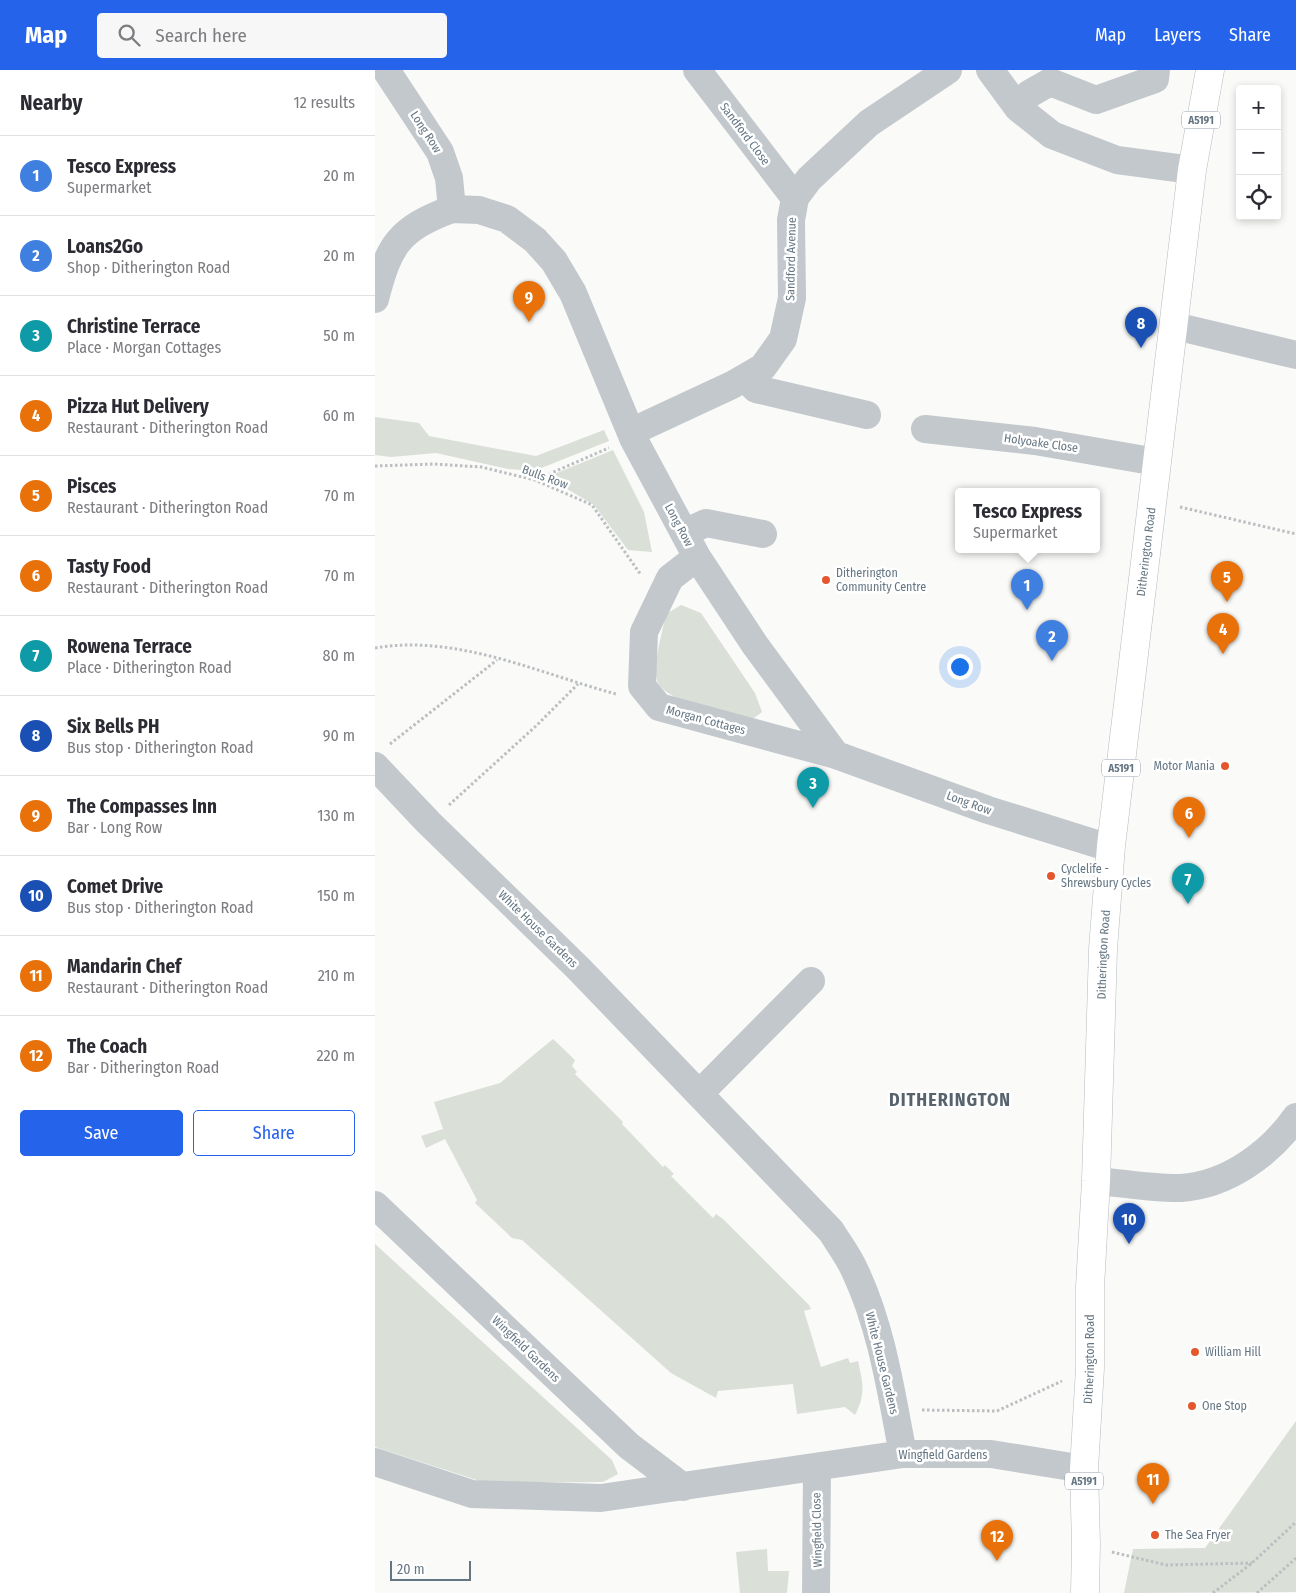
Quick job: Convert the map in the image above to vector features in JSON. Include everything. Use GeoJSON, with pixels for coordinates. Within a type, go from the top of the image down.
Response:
{"type":"FeatureCollection","features":[{"type":"Feature","properties":{"kind":"main road","name":"A5191"},"geometry":{"type":"LineString","coordinates":[[1192,170],[1210,70]]}},
{"type":"Feature","properties":{"kind":"main road","name":"Ditherington Road"},"geometry":{"type":"LineString","coordinates":[[1085,1593],[1084,1469],[1091,1368],[1089,1287],[1096,1181],[1103,949],[1111,846],[1175,326],[1192,170]]}},
{"type":"Feature","properties":{"kind":"street","name":"Long Row"},"geometry":{"type":"LineString","coordinates":[[385,70],[440,152],[449,178],[452,209],[479,210],[507,219],[535,240],[554,261],[573,293],[632,435],[697,557],[755,645],[836,755],[988,810],[1097,844],[1111,846]]}},
{"type":"Feature","properties":{"kind":"street","name":"Sandford Close"},"geometry":{"type":"LineString","coordinates":[[697,70],[795,198]]}},
{"type":"Feature","properties":{"kind":"street","name":"Sandford Avenue"},"geometry":{"type":"LineString","coordinates":[[632,435],[763,368],[783,338],[792,298],[791,220],[795,198],[809,179],[869,123],[948,70]]}},
{"type":"Feature","properties":{"kind":"street"},"geometry":{"type":"LineString","coordinates":[[990,70],[1018,108],[1052,135],[1117,160],[1192,170]]}},
{"type":"Feature","properties":{"kind":"street"},"geometry":{"type":"LineString","coordinates":[[1018,108],[1029,94],[1050,82],[1096,100],[1155,79],[1156,70]]}},
{"type":"Feature","properties":{"kind":"street"},"geometry":{"type":"LineString","coordinates":[[375,298],[382,269],[391,249],[400,238],[428,218],[452,209]]}},
{"type":"Feature","properties":{"kind":"street"},"geometry":{"type":"LineString","coordinates":[[1175,326],[1296,355]]}},
{"type":"Feature","properties":{"kind":"street"},"geometry":{"type":"LineString","coordinates":[[745,378],[756,389],[867,415]]}},
{"type":"Feature","properties":{"kind":"street","name":"Holyoake Close"},"geometry":{"type":"LineString","coordinates":[[925,429],[1035,441],[1157,462]]}},
{"type":"Feature","properties":{"kind":"street"},"geometry":{"type":"LineString","coordinates":[[684,533],[706,523],[763,534]]}},
{"type":"Feature","properties":{"kind":"street"},"geometry":{"type":"LineString","coordinates":[[642,686],[644,632],[670,578],[697,557]]}},
{"type":"Feature","properties":{"kind":"street","name":"Morgan Cottages"},"geometry":{"type":"LineString","coordinates":[[642,686],[659,708],[836,755]]}},
{"type":"Feature","properties":{"kind":"street","name":"White House Gardens"},"geometry":{"type":"LineString","coordinates":[[379,758],[429,823],[578,968],[831,1231],[855,1270],[874,1322],[891,1387],[903,1454]]}},
{"type":"Feature","properties":{"kind":"street"},"geometry":{"type":"LineString","coordinates":[[700,1093],[811,981]]}},
{"type":"Feature","properties":{"kind":"street"},"geometry":{"type":"LineString","coordinates":[[1096,1181],[1180,1188],[1209,1183],[1239,1169],[1262,1154],[1281,1137],[1296,1117]]}},
{"type":"Feature","properties":{"kind":"street","name":"Wingfield Gardens"},"geometry":{"type":"LineString","coordinates":[[375,1205],[629,1446],[683,1487]]}},
{"type":"Feature","properties":{"kind":"street","name":"Wingfield Gardens"},"geometry":{"type":"LineString","coordinates":[[375,1462],[471,1494],[601,1498],[903,1454],[935,1462],[991,1454],[1084,1469]]}},
{"type":"Feature","properties":{"kind":"street","name":"Wingfield Close"},"geometry":{"type":"LineString","coordinates":[[817,1467],[817,1593]]}},
{"type":"Feature","properties":{"kind":"path"},"geometry":{"type":"LineString","coordinates":[[535,480],[632,435]]}},
{"type":"Feature","properties":{"kind":"path","name":"Bulls Row"},"geometry":{"type":"LineString","coordinates":[[375,466],[434,464],[481,467],[535,480],[592,506],[615,536],[658,600]]}},
{"type":"Feature","properties":{"kind":"path"},"geometry":{"type":"LineString","coordinates":[[1153,500],[1296,534]]}},
{"type":"Feature","properties":{"kind":"path"},"geometry":{"type":"LineString","coordinates":[[375,648],[437,645],[497,659],[623,696],[642,686]]}},
{"type":"Feature","properties":{"kind":"path"},"geometry":{"type":"LineString","coordinates":[[379,758],[497,659]]}},
{"type":"Feature","properties":{"kind":"path"},"geometry":{"type":"LineString","coordinates":[[429,823],[536,726],[578,684]]}},
{"type":"Feature","properties":{"kind":"path"},"geometry":{"type":"LineString","coordinates":[[891,1387],[917,1410],[997,1411],[1091,1368]]}},
{"type":"Feature","properties":{"kind":"path"},"geometry":{"type":"LineString","coordinates":[[1213,1593],[1252,1563],[1296,1522]]}},
{"type":"Feature","properties":{"kind":"path"},"geometry":{"type":"LineString","coordinates":[[1086,1544],[1165,1565],[1252,1563]]}},
{"type":"Feature","properties":{"kind":"path"},"geometry":{"type":"LineString","coordinates":[[1257,1593],[1296,1558]]}},
{"type":"Feature","properties":{"kind":"shaded area"},"geometry":{"type":"Polygon","coordinates":[[[375,417],[419,423],[429,436],[536,456],[604,430],[609,441],[534,471],[508,469],[436,453],[391,457],[375,455],[375,417]]]}},
{"type":"Feature","properties":{"kind":"shaded area"},"geometry":{"type":"Polygon","coordinates":[[[613,450],[644,512],[652,552],[628,550],[594,505],[547,477],[613,450]]]}},
{"type":"Feature","properties":{"kind":"shaded area"},"geometry":{"type":"Polygon","coordinates":[[[681,605],[701,613],[755,693],[762,712],[750,721],[686,702],[664,690],[658,683],[656,668],[658,649],[666,614],[681,605]]]}},
{"type":"Feature","properties":{"kind":"shaded area"},"geometry":{"type":"Polygon","coordinates":[[[553,1039],[575,1060],[572,1066],[577,1072],[575,1074],[623,1122],[622,1124],[663,1167],[665,1165],[674,1174],[671,1176],[713,1218],[716,1214],[723,1219],[809,1305],[811,1309],[804,1311],[821,1367],[848,1358],[850,1363],[858,1361],[863,1388],[861,1401],[855,1415],[845,1407],[797,1414],[793,1384],[718,1391],[716,1398],[671,1373],[522,1240],[512,1238],[475,1203],[477,1200],[445,1139],[426,1148],[421,1136],[443,1129],[434,1102],[500,1083],[553,1039]]]}},
{"type":"Feature","properties":{"kind":"shaded area"},"geometry":{"type":"Polygon","coordinates":[[[375,1244],[612,1460],[618,1474],[603,1482],[486,1483],[375,1447],[375,1244]]]}},
{"type":"Feature","properties":{"kind":"shaded area"},"geometry":{"type":"Polygon","coordinates":[[[1296,1421],[1296,1592],[1124,1593],[1133,1549],[1205,1548],[1296,1421]]]}},
{"type":"Feature","properties":{"kind":"shaded area"},"geometry":{"type":"Polygon","coordinates":[[[767,1549],[768,1571],[789,1571],[787,1593],[740,1593],[736,1552],[767,1549]]]}},
{"type":"Feature","properties":{"kind":"place","name":"The Compasses Inn"},"geometry":{"type":"Point","coordinates":[529,322]}},
{"type":"Feature","properties":{"kind":"place","name":"Six Bells PH"},"geometry":{"type":"Point","coordinates":[1141,348]}},
{"type":"Feature","properties":{"kind":"place","name":"Ditherington Community Centre"},"geometry":{"type":"Point","coordinates":[826,580]}},
{"type":"Feature","properties":{"kind":"place","name":"Pisces"},"geometry":{"type":"Point","coordinates":[1227,602]}},
{"type":"Feature","properties":{"kind":"place","name":"Tesco Express"},"geometry":{"type":"Point","coordinates":[1027,610]}},
{"type":"Feature","properties":{"kind":"place","name":"Pizza Hut Delivery"},"geometry":{"type":"Point","coordinates":[1223,654]}},
{"type":"Feature","properties":{"kind":"place","name":"Loans2Go"},"geometry":{"type":"Point","coordinates":[1052,661]}},
{"type":"Feature","properties":{"kind":"place","name":"Motor Mania"},"geometry":{"type":"Point","coordinates":[1225,766]}},
{"type":"Feature","properties":{"kind":"place","name":"Christine Terrace"},"geometry":{"type":"Point","coordinates":[813,808]}},
{"type":"Feature","properties":{"kind":"place","name":"Tasty Food"},"geometry":{"type":"Point","coordinates":[1189,838]}},
{"type":"Feature","properties":{"kind":"place","name":"Cyclelife - Shrewsbury Cycles"},"geometry":{"type":"Point","coordinates":[1051,876]}},
{"type":"Feature","properties":{"kind":"place","name":"Rowena Terrace"},"geometry":{"type":"Point","coordinates":[1188,904]}},
{"type":"Feature","properties":{"kind":"place","name":"Comet Drive"},"geometry":{"type":"Point","coordinates":[1129,1244]}},
{"type":"Feature","properties":{"kind":"place","name":"William Hill"},"geometry":{"type":"Point","coordinates":[1195,1352]}},
{"type":"Feature","properties":{"kind":"place","name":"One Stop"},"geometry":{"type":"Point","coordinates":[1192,1406]}},
{"type":"Feature","properties":{"kind":"place","name":"Mandarin Chef"},"geometry":{"type":"Point","coordinates":[1153,1504]}},
{"type":"Feature","properties":{"kind":"place","name":"The Sea Fryer"},"geometry":{"type":"Point","coordinates":[1155,1535]}},
{"type":"Feature","properties":{"kind":"place","name":"The Coach"},"geometry":{"type":"Point","coordinates":[997,1561]}},
{"type":"Feature","properties":{"kind":"district","name":"DITHERINGTON"},"geometry":{"type":"Point","coordinates":[950,1100]}}]}
